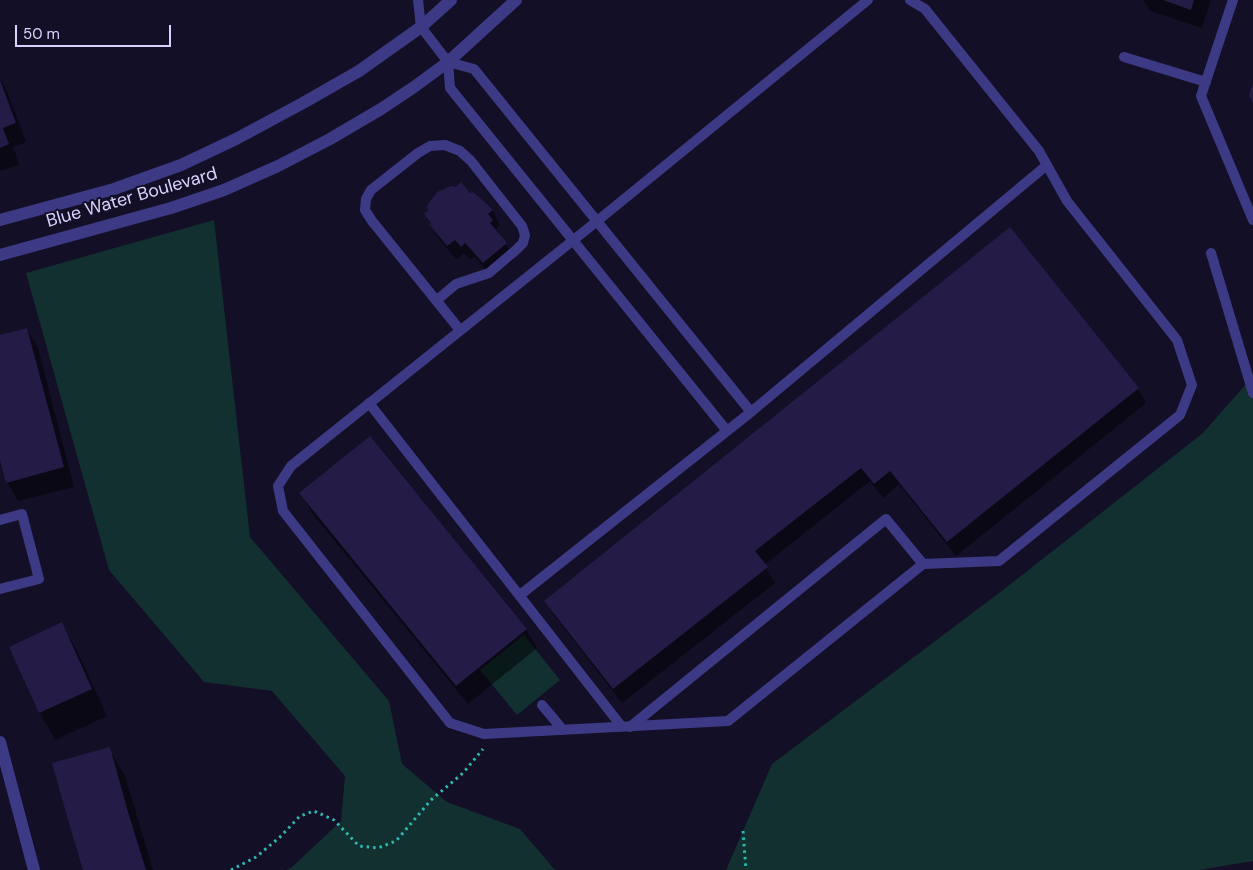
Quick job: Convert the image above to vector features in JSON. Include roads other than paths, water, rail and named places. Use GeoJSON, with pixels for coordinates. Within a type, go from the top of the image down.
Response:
{"type":"FeatureCollection","features":[{"type":"Feature","properties":{"kind":"street","name":"Blue Water Boulevard"},"geometry":{"type":"LineString","coordinates":[[0,220],[114,189],[181,165],[236,139],[359,71],[421,27],[451,0]]}},
{"type":"Feature","properties":{"kind":"street","name":"Blue Water Boulevard"},"geometry":{"type":"LineString","coordinates":[[0,254],[171,208],[224,190],[278,166],[330,139],[380,109],[448,62],[516,0]]}},
{"type":"Feature","properties":{"kind":"street"},"geometry":{"type":"LineString","coordinates":[[0,742],[34,870]]}},
{"type":"Feature","properties":{"kind":"lane"},"geometry":{"type":"LineString","coordinates":[[418,0],[421,27],[448,62],[450,88],[727,431]]}},
{"type":"Feature","properties":{"kind":"lane"},"geometry":{"type":"LineString","coordinates":[[868,0],[596,222],[291,466],[278,486],[282,510],[450,722],[484,734],[728,721],[923,564],[999,561],[1180,415],[1192,385],[1177,340],[1067,201],[1039,150],[925,9],[910,0]]}},
{"type":"Feature","properties":{"kind":"lane"},"geometry":{"type":"LineString","coordinates":[[1233,0],[1201,96],[1253,220]]}},
{"type":"Feature","properties":{"kind":"lane"},"geometry":{"type":"LineString","coordinates":[[1124,57],[1206,82]]}},
{"type":"Feature","properties":{"kind":"lane"},"geometry":{"type":"LineString","coordinates":[[448,62],[474,70],[751,412]]}},
{"type":"Feature","properties":{"kind":"lane"},"geometry":{"type":"LineString","coordinates":[[437,300],[456,284],[489,273],[523,243],[525,235],[522,226],[471,161],[460,151],[445,146],[430,146],[418,153],[372,190],[366,199],[365,210],[460,330]]}},
{"type":"Feature","properties":{"kind":"lane"},"geometry":{"type":"LineString","coordinates":[[520,595],[751,412],[1047,165]]}},
{"type":"Feature","properties":{"kind":"lane"},"geometry":{"type":"LineString","coordinates":[[1211,252],[1253,393]]}},
{"type":"Feature","properties":{"kind":"lane"},"geometry":{"type":"LineString","coordinates":[[369,403],[626,727]]}},
{"type":"Feature","properties":{"kind":"lane"},"geometry":{"type":"LineString","coordinates":[[0,520],[22,514],[39,579],[0,589]]}},
{"type":"Feature","properties":{"kind":"lane"},"geometry":{"type":"LineString","coordinates":[[626,727],[886,519],[923,564]]}},
{"type":"Feature","properties":{"kind":"lane"},"geometry":{"type":"LineString","coordinates":[[542,705],[563,730]]}}]}
